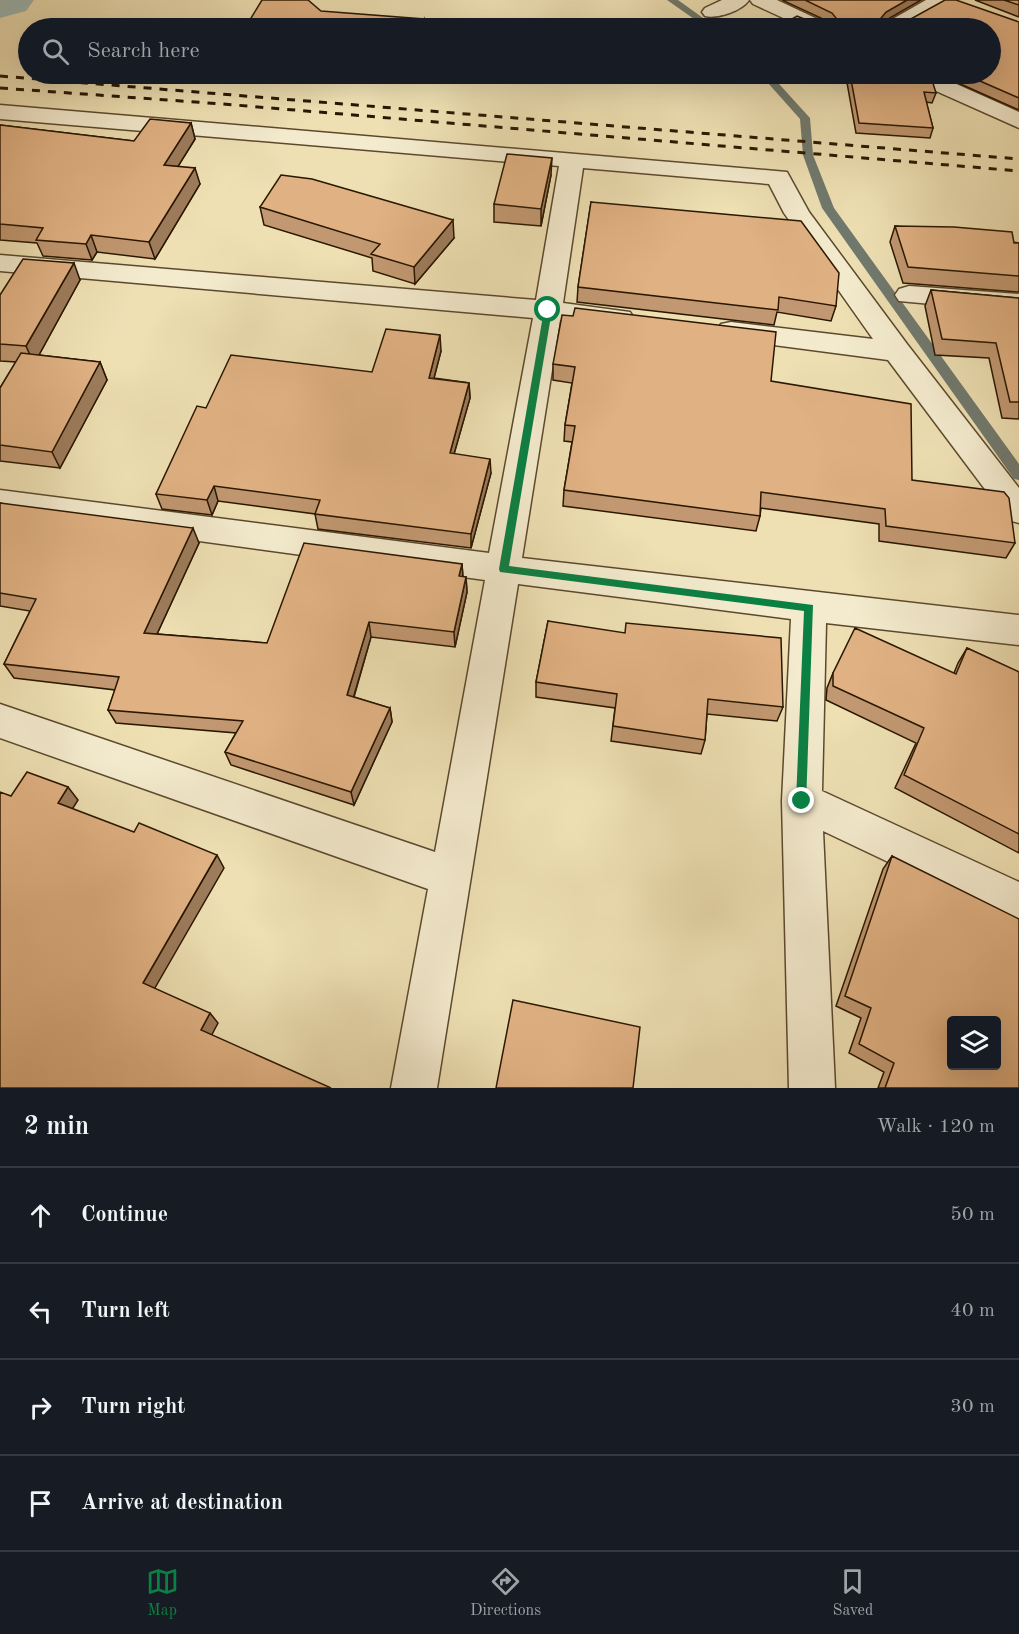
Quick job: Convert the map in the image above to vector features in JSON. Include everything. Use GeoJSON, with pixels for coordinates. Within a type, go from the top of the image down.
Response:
{"type":"FeatureCollection","features":[{"type":"Feature","properties":{"kind":"street"},"geometry":{"type":"LineString","coordinates":[[712,12],[739,0]]}},
{"type":"Feature","properties":{"kind":"street"},"geometry":{"type":"LineString","coordinates":[[760,0],[799,18]]}},
{"type":"Feature","properties":{"kind":"street"},"geometry":{"type":"LineString","coordinates":[[913,18],[951,1]]}},
{"type":"Feature","properties":{"kind":"street"},"geometry":{"type":"LineString","coordinates":[[939,84],[1019,121]]}},
{"type":"Feature","properties":{"kind":"street"},"geometry":{"type":"LineString","coordinates":[[0,112],[778,177],[797,213],[897,351],[1019,511]]}},
{"type":"Feature","properties":{"kind":"street"},"geometry":{"type":"LineString","coordinates":[[414,1088],[572,160]]}},
{"type":"Feature","properties":{"kind":"street"},"geometry":{"type":"LineString","coordinates":[[0,263],[548,310],[641,321]]}},
{"type":"Feature","properties":{"kind":"street"},"geometry":{"type":"LineString","coordinates":[[909,295],[1019,303]]}},
{"type":"Feature","properties":{"kind":"street"},"geometry":{"type":"LineString","coordinates":[[700,328],[897,351]]}},
{"type":"Feature","properties":{"kind":"street"},"geometry":{"type":"LineString","coordinates":[[0,502],[809,608],[1019,630]]}},
{"type":"Feature","properties":{"kind":"street"},"geometry":{"type":"LineString","coordinates":[[809,608],[802,801],[812,1088]]}},
{"type":"Feature","properties":{"kind":"street"},"geometry":{"type":"LineString","coordinates":[[0,721],[450,877]]}},
{"type":"Feature","properties":{"kind":"street"},"geometry":{"type":"LineString","coordinates":[[802,801],[1019,903]]}},
{"type":"Feature","properties":{"kind":"building"},"geometry":{"type":"Polygon","coordinates":[[[262,0],[308,0],[321,11],[411,18],[251,18],[262,0]]]}},
{"type":"Feature","properties":{"kind":"building"},"geometry":{"type":"Polygon","coordinates":[[[805,0],[907,0],[886,12],[881,18],[836,18],[832,13],[805,0]]]}},
{"type":"Feature","properties":{"kind":"building"},"geometry":{"type":"Polygon","coordinates":[[[945,0],[956,0],[1019,22],[1019,98],[987,84],[1001,84],[1001,18],[913,18],[945,0]]]}},
{"type":"Feature","properties":{"kind":"building"},"geometry":{"type":"Polygon","coordinates":[[[1004,0],[1019,0],[1019,5],[1004,0]]]}},
{"type":"Feature","properties":{"kind":"building"},"geometry":{"type":"Polygon","coordinates":[[[852,84],[933,84],[936,93],[924,92],[933,128],[859,123],[852,84]]]}},
{"type":"Feature","properties":{"kind":"building"},"geometry":{"type":"Polygon","coordinates":[[[150,119],[191,123],[164,165],[195,168],[149,242],[91,235],[86,244],[36,240],[43,228],[0,224],[0,125],[134,141],[150,119]]]}},
{"type":"Feature","properties":{"kind":"building"},"geometry":{"type":"Polygon","coordinates":[[[507,154],[552,158],[541,209],[494,204],[507,154]]]}},
{"type":"Feature","properties":{"kind":"building"},"geometry":{"type":"Polygon","coordinates":[[[281,175],[312,179],[453,220],[414,267],[371,254],[380,244],[260,207],[281,175]]]}},
{"type":"Feature","properties":{"kind":"building"},"geometry":{"type":"Polygon","coordinates":[[[591,202],[801,221],[839,273],[836,306],[779,297],[778,310],[578,287],[591,202]]]}},
{"type":"Feature","properties":{"kind":"building"},"geometry":{"type":"Polygon","coordinates":[[[895,226],[954,227],[1012,232],[1014,243],[1019,243],[1019,276],[908,267],[895,226]]]}},
{"type":"Feature","properties":{"kind":"building"},"geometry":{"type":"Polygon","coordinates":[[[23,259],[74,263],[26,346],[0,344],[0,295],[23,259]]]}},
{"type":"Feature","properties":{"kind":"building"},"geometry":{"type":"Polygon","coordinates":[[[931,290],[1019,298],[1019,402],[1010,402],[996,343],[942,339],[931,290]]]}},
{"type":"Feature","properties":{"kind":"building"},"geometry":{"type":"Polygon","coordinates":[[[575,308],[776,332],[771,381],[911,404],[912,480],[1004,492],[1009,498],[1015,543],[886,526],[885,509],[761,492],[760,516],[564,490],[575,426],[565,425],[575,367],[553,364],[562,315],[573,316],[575,308]]]}},
{"type":"Feature","properties":{"kind":"building"},"geometry":{"type":"Polygon","coordinates":[[[386,329],[440,335],[429,378],[469,383],[450,453],[490,459],[471,534],[315,514],[320,500],[214,486],[207,500],[156,494],[197,406],[206,408],[231,355],[372,372],[386,329]]]}},
{"type":"Feature","properties":{"kind":"building"},"geometry":{"type":"Polygon","coordinates":[[[21,353],[100,362],[52,452],[0,445],[0,388],[21,353]]]}},
{"type":"Feature","properties":{"kind":"building"},"geometry":{"type":"Polygon","coordinates":[[[0,503],[193,528],[144,633],[267,643],[304,543],[462,564],[459,576],[466,577],[454,632],[369,622],[347,695],[390,708],[351,792],[225,752],[243,721],[108,710],[119,677],[4,664],[36,599],[0,593],[0,503]]]}},
{"type":"Feature","properties":{"kind":"building"},"geometry":{"type":"Polygon","coordinates":[[[548,621],[625,633],[626,623],[781,638],[783,707],[708,699],[705,740],[613,726],[617,694],[536,682],[548,621]]]}},
{"type":"Feature","properties":{"kind":"building"},"geometry":{"type":"Polygon","coordinates":[[[855,628],[956,674],[967,648],[1019,672],[1019,834],[904,775],[924,728],[833,686],[833,673],[855,628]]]}},
{"type":"Feature","properties":{"kind":"building"},"geometry":{"type":"Polygon","coordinates":[[[27,772],[68,787],[58,803],[134,832],[139,823],[217,855],[143,983],[210,1013],[201,1030],[331,1088],[0,1088],[0,792],[11,796],[27,772]]]}},
{"type":"Feature","properties":{"kind":"building"},"geometry":{"type":"Polygon","coordinates":[[[892,856],[1019,919],[1019,1088],[885,1088],[894,1063],[859,1044],[871,1008],[845,996],[892,856]]]}},
{"type":"Feature","properties":{"kind":"building"},"geometry":{"type":"Polygon","coordinates":[[[513,1000],[640,1027],[633,1088],[496,1088],[513,1000]]]}},
{"type":"Feature","properties":{"kind":"waterway"},"geometry":{"type":"LineString","coordinates":[[0,2],[7,0]]}},
{"type":"Feature","properties":{"kind":"waterway"},"geometry":{"type":"LineString","coordinates":[[672,0],[698,18]]}},
{"type":"Feature","properties":{"kind":"waterway"},"geometry":{"type":"LineString","coordinates":[[774,84],[805,118],[808,155],[828,208],[1019,475]]}},
{"type":"Feature","properties":{"kind":"railway"},"geometry":{"type":"LineString","coordinates":[[0,76],[18,77]]}},
{"type":"Feature","properties":{"kind":"railway"},"geometry":{"type":"LineString","coordinates":[[98,84],[1019,159]]}},
{"type":"Feature","properties":{"kind":"railway"},"geometry":{"type":"LineString","coordinates":[[0,88],[223,104],[1019,171]]}},
{"type":"Feature","properties":{"kind":"route"},"geometry":{"type":"LineString","coordinates":[[548,310],[504,569],[809,608],[802,801]]}}]}
